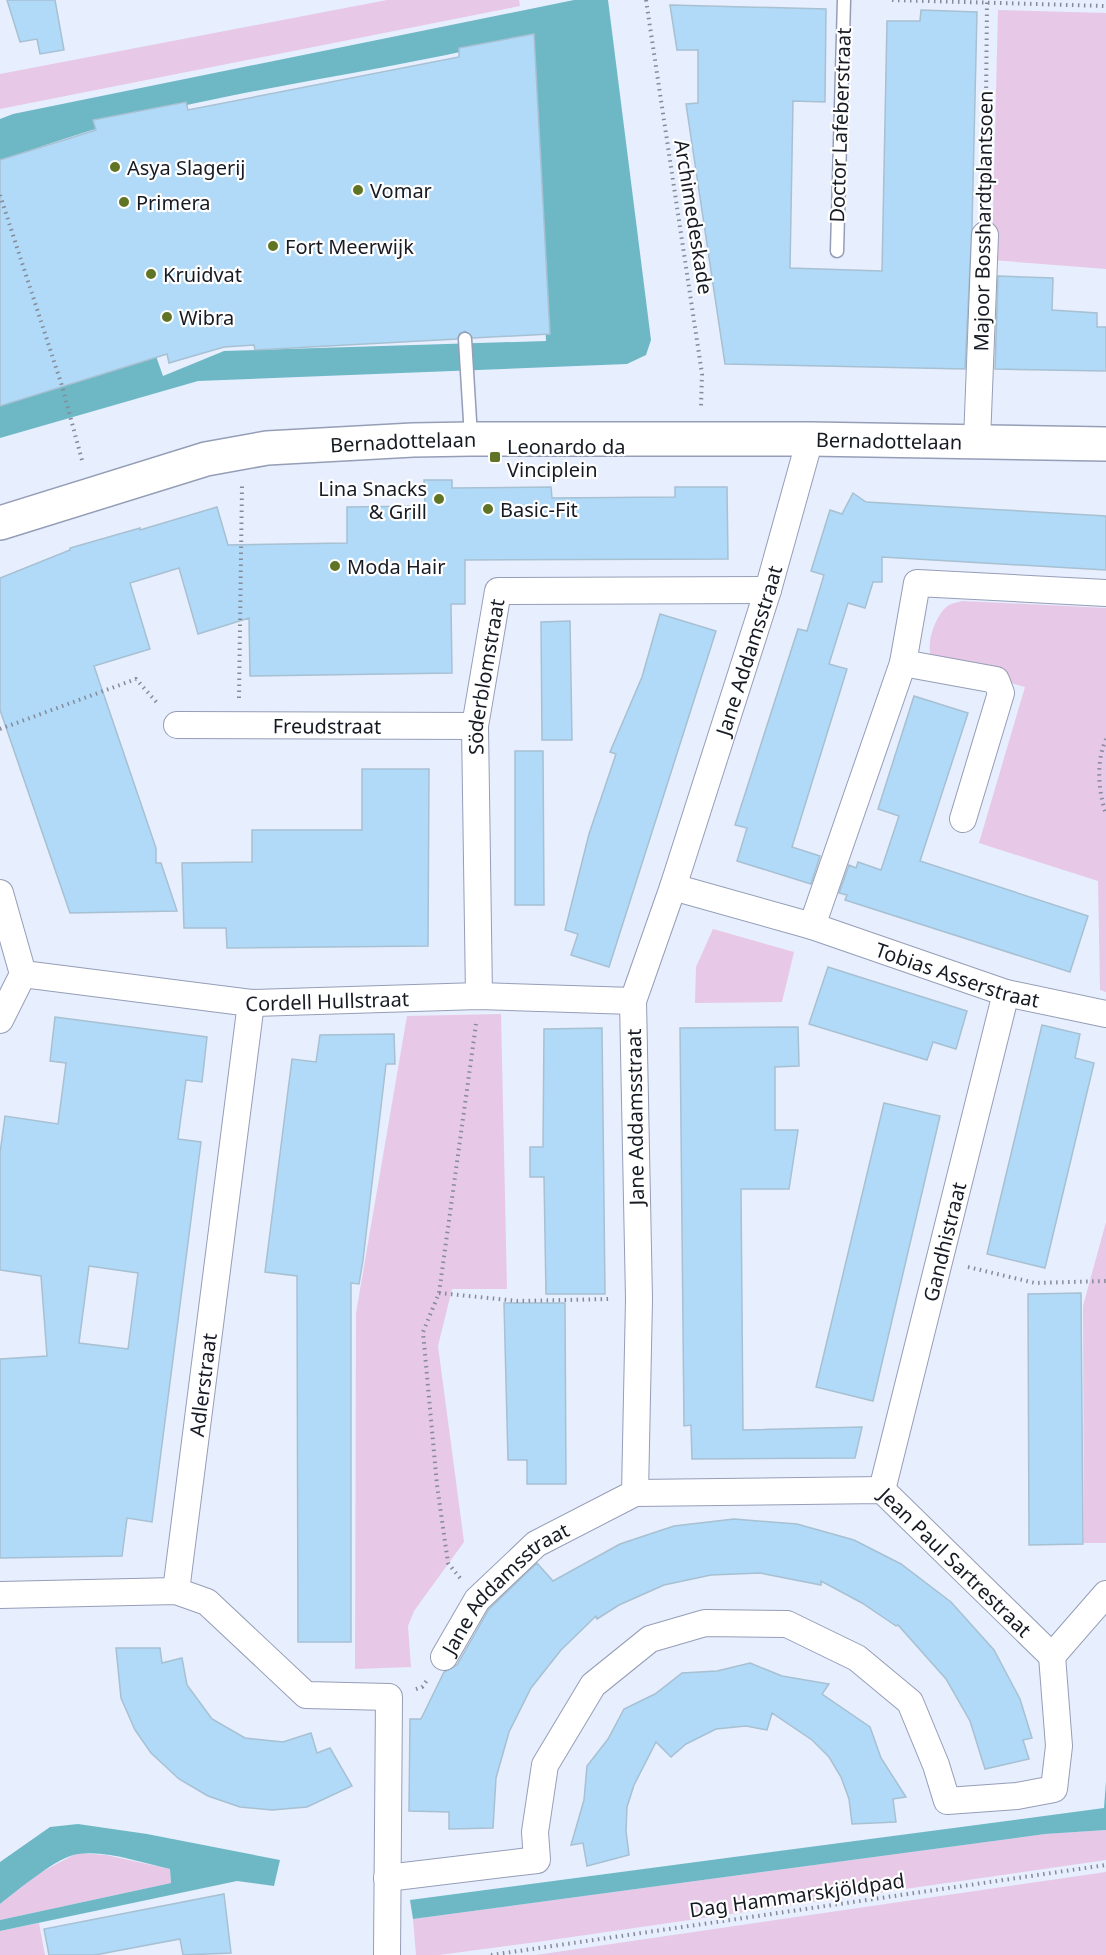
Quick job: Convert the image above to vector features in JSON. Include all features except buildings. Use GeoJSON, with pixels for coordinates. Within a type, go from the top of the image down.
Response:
{"type":"FeatureCollection","features":[{"type":"Feature","properties":{"kind":"street","name":"Majoor Bosshardtplantsoen"},"geometry":{"type":"LineString","coordinates":[[976,441],[985,235]]}},
{"type":"Feature","properties":{"kind":"street","name":"Bernadottelaan"},"geometry":{"type":"LineString","coordinates":[[0,524],[185,466],[243,451],[413,440],[810,439],[1106,444]]}},
{"type":"Feature","properties":{"kind":"street","name":"Jane Addamsstraat"},"geometry":{"type":"LineString","coordinates":[[444,1657],[477,1600],[536,1544],[635,1493],[639,1299],[633,1001],[673,887],[768,590],[810,439]]}},
{"type":"Feature","properties":{"kind":"street"},"geometry":{"type":"LineString","coordinates":[[812,926],[903,663],[917,583],[1106,592]]}},
{"type":"Feature","properties":{"kind":"street","name":"Söderblomstraat"},"geometry":{"type":"LineString","coordinates":[[479,996],[475,726],[498,591],[768,590]]}},
{"type":"Feature","properties":{"kind":"street"},"geometry":{"type":"LineString","coordinates":[[903,663],[996,680],[1001,693],[963,819]]}},
{"type":"Feature","properties":{"kind":"street","name":"Freudstraat"},"geometry":{"type":"LineString","coordinates":[[177,725],[475,726]]}},
{"type":"Feature","properties":{"kind":"street","name":"Tobias Asserstraat"},"geometry":{"type":"LineString","coordinates":[[673,887],[812,926],[1006,993],[1106,1014]]}},
{"type":"Feature","properties":{"kind":"street"},"geometry":{"type":"LineString","coordinates":[[0,893],[23,974],[0,1020]]}},
{"type":"Feature","properties":{"kind":"street","name":"Cordell Hullstraat"},"geometry":{"type":"LineString","coordinates":[[23,974],[251,1003],[479,996],[633,1001]]}},
{"type":"Feature","properties":{"kind":"street","name":"Gandhistraat"},"geometry":{"type":"LineString","coordinates":[[882,1490],[1006,993]]}},
{"type":"Feature","properties":{"kind":"street","name":"Adlerstraat"},"geometry":{"type":"LineString","coordinates":[[176,1591],[251,1003]]}},
{"type":"Feature","properties":{"kind":"street","name":"Jean Paul Sartrestraat"},"geometry":{"type":"LineString","coordinates":[[635,1493],[882,1490],[1052,1656]]}},
{"type":"Feature","properties":{"kind":"street"},"geometry":{"type":"LineString","coordinates":[[0,1595],[176,1591],[207,1602],[306,1695],[389,1697],[387,1955]]}},
{"type":"Feature","properties":{"kind":"street"},"geometry":{"type":"LineString","coordinates":[[387,1878],[537,1860],[535,1832],[545,1765],[593,1685],[650,1639],[705,1623],[787,1624],[857,1658],[910,1702],[936,1765],[947,1801],[1017,1796],[1053,1789],[1059,1746],[1052,1656],[1106,1594]]}},
{"type":"Feature","properties":{"kind":"lane","name":"Doctor Lafeberstraat"},"geometry":{"type":"LineString","coordinates":[[837,251],[844,0]]}},
{"type":"Feature","properties":{"kind":"lane"},"geometry":{"type":"LineString","coordinates":[[465,339],[471,440]]}},
{"type":"Feature","properties":{"kind":"path","name":"Archimedeskade"},"geometry":{"type":"LineString","coordinates":[[646,0],[702,374],[701,439]]}},
{"type":"Feature","properties":{"kind":"path"},"geometry":{"type":"LineString","coordinates":[[892,0],[1106,6]]}},
{"type":"Feature","properties":{"kind":"path","name":"Majoor Bosshardtplantsoen"},"geometry":{"type":"LineString","coordinates":[[985,235],[987,2]]}},
{"type":"Feature","properties":{"kind":"path"},"geometry":{"type":"LineString","coordinates":[[0,195],[62,386],[79,451]]}},
{"type":"Feature","properties":{"kind":"path"},"geometry":{"type":"LineString","coordinates":[[238,725],[243,451]]}},
{"type":"Feature","properties":{"kind":"path"},"geometry":{"type":"LineString","coordinates":[[0,729],[136,680],[177,725]]}},
{"type":"Feature","properties":{"kind":"path"},"geometry":{"type":"LineString","coordinates":[[1106,739],[1100,754],[1100,797],[1106,814]]}},
{"type":"Feature","properties":{"kind":"path"},"geometry":{"type":"LineString","coordinates":[[477,1600],[448,1563],[437,1485],[423,1332],[439,1293],[479,996]]}},
{"type":"Feature","properties":{"kind":"path"},"geometry":{"type":"LineString","coordinates":[[939,1260],[1035,1282],[1106,1281]]}},
{"type":"Feature","properties":{"kind":"path"},"geometry":{"type":"LineString","coordinates":[[439,1293],[518,1301],[639,1299]]}},
{"type":"Feature","properties":{"kind":"path","name":"Jane Addamsstraat"},"geometry":{"type":"LineString","coordinates":[[389,1697],[422,1687],[444,1657]]}},
{"type":"Feature","properties":{"kind":"path","name":"Dag Hammarskjöldpad"},"geometry":{"type":"LineString","coordinates":[[491,1955],[1106,1865]]}},
{"type":"Feature","properties":{"kind":"shaded area"},"geometry":{"type":"Polygon","coordinates":[[[387,0],[519,0],[520,6],[0,109],[0,74],[387,0]]]}},
{"type":"Feature","properties":{"kind":"shaded area"},"geometry":{"type":"Polygon","coordinates":[[[998,10],[1106,13],[1106,269],[992,260],[998,10]]]}},
{"type":"Feature","properties":{"kind":"shaded area"},"geometry":{"type":"Polygon","coordinates":[[[963,601],[1106,608],[1106,992],[1100,990],[1098,881],[979,843],[1025,687],[932,660],[931,639],[939,615],[949,605],[963,601]]]}},
{"type":"Feature","properties":{"kind":"shaded area"},"geometry":{"type":"Polygon","coordinates":[[[713,929],[794,952],[782,1002],[695,1003],[696,967],[713,929]]]}},
{"type":"Feature","properties":{"kind":"shaded area"},"geometry":{"type":"Polygon","coordinates":[[[501,1014],[507,1289],[452,1289],[438,1346],[464,1542],[414,1611],[408,1626],[411,1667],[355,1669],[356,1313],[407,1016],[501,1014]]]}},
{"type":"Feature","properties":{"kind":"shaded area"},"geometry":{"type":"Polygon","coordinates":[[[1106,1222],[1106,1543],[1084,1543],[1083,1306],[1106,1222]]]}},
{"type":"Feature","properties":{"kind":"shaded area"},"geometry":{"type":"Polygon","coordinates":[[[1106,1830],[1106,1860],[537,1942],[439,1955],[416,1955],[413,1919],[1045,1834],[1106,1830]]]}},
{"type":"Feature","properties":{"kind":"shaded area"},"geometry":{"type":"Polygon","coordinates":[[[77,1853],[106,1855],[170,1869],[171,1883],[0,1920],[0,1904],[38,1874],[77,1853]]]}},
{"type":"Feature","properties":{"kind":"shaded area"},"geometry":{"type":"Polygon","coordinates":[[[1106,1872],[1106,1955],[536,1955],[1106,1872]]]}},
{"type":"Feature","properties":{"kind":"shaded area"},"geometry":{"type":"Polygon","coordinates":[[[39,1923],[45,1955],[0,1955],[0,1931],[39,1923]]]}},
{"type":"Feature","properties":{"kind":"water"},"geometry":{"type":"Polygon","coordinates":[[[574,0],[608,0],[651,340],[646,355],[627,364],[198,381],[0,438],[0,400],[156,356],[163,376],[224,351],[546,341],[533,35],[443,56],[170,109],[84,132],[0,161],[0,119],[13,114],[574,0]]]}},
{"type":"Feature","properties":{"kind":"water"},"geometry":{"type":"Polygon","coordinates":[[[1106,1781],[1106,1830],[1045,1834],[413,1919],[410,1900],[1104,1808],[1106,1781]]]}},
{"type":"Feature","properties":{"kind":"water"},"geometry":{"type":"Polygon","coordinates":[[[78,1824],[147,1834],[280,1860],[274,1886],[237,1881],[0,1931],[0,1920],[171,1883],[170,1869],[112,1855],[78,1854],[49,1867],[0,1904],[0,1862],[50,1827],[78,1824]]]}},
{"type":"Feature","properties":{"kind":"place","name":"Asya Slagerij"},"geometry":{"type":"Point","coordinates":[115,167]}},
{"type":"Feature","properties":{"kind":"place","name":"Vomar"},"geometry":{"type":"Point","coordinates":[358,190]}},
{"type":"Feature","properties":{"kind":"place","name":"Primera"},"geometry":{"type":"Point","coordinates":[124,202]}},
{"type":"Feature","properties":{"kind":"place","name":"Fort Meerwijk"},"geometry":{"type":"Point","coordinates":[273,246]}},
{"type":"Feature","properties":{"kind":"place","name":"Kruidvat"},"geometry":{"type":"Point","coordinates":[151,274]}},
{"type":"Feature","properties":{"kind":"place","name":"Wibra"},"geometry":{"type":"Point","coordinates":[167,317]}},
{"type":"Feature","properties":{"kind":"place","name":"Leonardo da Vinciplein"},"geometry":{"type":"Point","coordinates":[495,457]}},
{"type":"Feature","properties":{"kind":"place","name":"Lina Snacks & Grill"},"geometry":{"type":"Point","coordinates":[439,499]}},
{"type":"Feature","properties":{"kind":"place","name":"Basic-Fit"},"geometry":{"type":"Point","coordinates":[488,509]}},
{"type":"Feature","properties":{"kind":"place","name":"Moda Hair"},"geometry":{"type":"Point","coordinates":[335,566]}}]}
